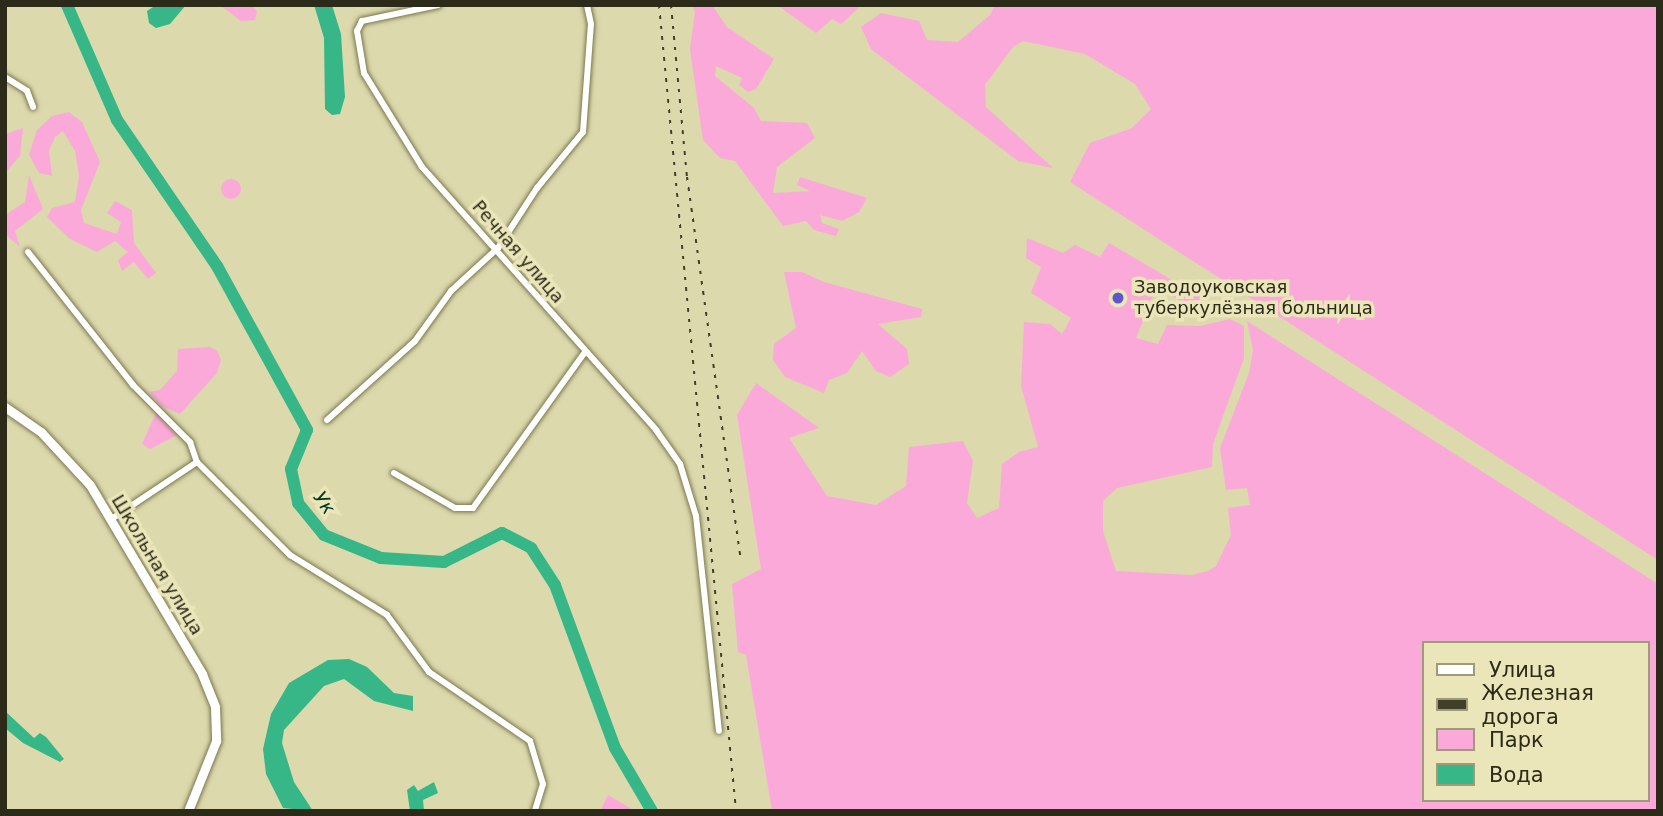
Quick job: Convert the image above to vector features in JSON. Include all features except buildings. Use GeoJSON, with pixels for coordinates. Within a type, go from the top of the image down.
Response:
{"type":"FeatureCollection","features":[{"type":"Feature","properties":{"kind":"street","name":"Речная улица"},"geometry":{"type":"LineString","coordinates":[[438,5],[362,21],[358,31],[365,73],[386,114],[422,167],[498,248],[585,352],[656,430],[680,464],[689,487],[719,731]]}},
{"type":"Feature","properties":{"kind":"street"},"geometry":{"type":"LineString","coordinates":[[327,420],[415,341],[451,290],[498,248],[537,188],[583,132],[591,24],[587,5]]}},
{"type":"Feature","properties":{"kind":"street"},"geometry":{"type":"LineString","coordinates":[[5,77],[27,91],[33,107]]}},
{"type":"Feature","properties":{"kind":"street"},"geometry":{"type":"LineString","coordinates":[[28,252],[133,385],[190,442],[197,463],[290,555],[387,615],[429,671],[530,741],[543,784],[535,811]]}},
{"type":"Feature","properties":{"kind":"street"},"geometry":{"type":"LineString","coordinates":[[394,473],[455,508],[473,508],[585,352]]}},
{"type":"Feature","properties":{"kind":"street","name":"Школьная улица"},"geometry":{"type":"LineString","coordinates":[[5,407],[41,432],[68,460],[113,518],[202,674],[215,707],[216,741],[207,772],[188,811]]}},
{"type":"Feature","properties":{"kind":"street"},"geometry":{"type":"LineString","coordinates":[[113,518],[197,463]]}},
{"type":"Feature","properties":{"kind":"green space"},"geometry":{"type":"Polygon","coordinates":[[[220,5],[252,5],[257,12],[255,20],[241,21],[220,5]]]}},
{"type":"Feature","properties":{"kind":"green space"},"geometry":{"type":"Polygon","coordinates":[[[692,5],[712,5],[727,27],[774,59],[756,89],[748,92],[739,85],[742,78],[716,66],[715,76],[754,108],[761,121],[807,123],[815,138],[777,167],[773,193],[810,191],[797,185],[800,177],[867,198],[859,212],[842,221],[820,215],[822,223],[839,229],[836,236],[814,230],[806,221],[783,226],[735,161],[720,158],[703,140],[690,49],[695,12],[692,5]]]}},
{"type":"Feature","properties":{"kind":"green space"},"geometry":{"type":"Polygon","coordinates":[[[777,5],[862,5],[841,24],[832,19],[816,33],[777,5]]]}},
{"type":"Feature","properties":{"kind":"green space"},"geometry":{"type":"Polygon","coordinates":[[[995,5],[1658,5],[1658,560],[1070,182],[1090,143],[1132,128],[1151,109],[1135,84],[1085,54],[1023,41],[1013,47],[985,85],[986,107],[1053,168],[1018,161],[871,49],[861,27],[881,13],[919,21],[927,40],[958,42],[990,15],[995,5]]]}},
{"type":"Feature","properties":{"kind":"green space"},"geometry":{"type":"Polygon","coordinates":[[[69,112],[82,122],[100,162],[81,210],[84,223],[117,234],[121,222],[107,213],[115,201],[132,210],[134,243],[156,273],[148,279],[134,262],[122,271],[118,260],[128,252],[115,241],[97,252],[70,239],[47,217],[52,208],[75,202],[79,176],[75,151],[63,131],[55,137],[49,151],[52,176],[39,173],[29,155],[37,130],[52,116],[69,112]]]}},
{"type":"Feature","properties":{"kind":"green space"},"geometry":{"type":"Polygon","coordinates":[[[23,128],[20,156],[5,173],[5,134],[23,128]]]}},
{"type":"Feature","properties":{"kind":"green space"},"geometry":{"type":"Polygon","coordinates":[[[29,175],[43,209],[15,231],[20,247],[5,234],[5,215],[25,202],[29,175]]]}},
{"type":"Feature","properties":{"kind":"green space"},"geometry":{"type":"Polygon","coordinates":[[[231,179],[238,182],[241,189],[238,196],[231,199],[224,196],[221,189],[224,182],[231,179]]]}},
{"type":"Feature","properties":{"kind":"green space"},"geometry":{"type":"Polygon","coordinates":[[[1027,238],[1063,253],[1075,245],[1100,257],[1109,243],[1220,308],[1178,318],[1178,299],[1156,289],[1136,338],[1158,344],[1167,325],[1200,326],[1230,319],[1244,326],[1244,358],[1213,444],[1212,467],[1117,488],[1103,501],[1103,531],[1116,571],[1192,575],[1208,571],[1216,566],[1231,535],[1228,508],[1250,505],[1247,488],[1226,490],[1220,448],[1249,373],[1253,350],[1247,321],[1658,584],[1658,811],[772,811],[746,655],[738,652],[732,584],[761,569],[737,415],[756,383],[819,428],[789,438],[827,496],[876,505],[906,486],[909,447],[963,441],[973,461],[967,503],[977,518],[999,508],[1002,464],[1019,452],[1038,447],[1021,386],[1024,322],[1050,324],[1062,334],[1071,318],[1031,293],[1041,267],[1026,258],[1027,238]]]}},
{"type":"Feature","properties":{"kind":"green space"},"geometry":{"type":"Polygon","coordinates":[[[784,272],[802,272],[824,282],[922,309],[921,317],[878,324],[907,349],[909,364],[890,377],[876,371],[862,351],[847,373],[829,380],[824,393],[785,377],[773,360],[774,344],[796,328],[784,272]]]}},
{"type":"Feature","properties":{"kind":"green space"},"geometry":{"type":"Polygon","coordinates":[[[209,347],[217,350],[221,360],[217,373],[180,414],[161,406],[149,392],[160,390],[177,371],[178,349],[209,347]]]}},
{"type":"Feature","properties":{"kind":"green space"},"geometry":{"type":"Polygon","coordinates":[[[156,413],[177,435],[150,449],[142,444],[156,413]]]}},
{"type":"Feature","properties":{"kind":"green space"},"geometry":{"type":"Polygon","coordinates":[[[608,795],[635,811],[600,811],[608,795]]]}},
{"type":"Feature","properties":{"kind":"water"},"geometry":{"type":"Polygon","coordinates":[[[156,5],[186,5],[170,24],[156,28],[149,23],[147,11],[156,5]]]}},
{"type":"Feature","properties":{"kind":"water"},"geometry":{"type":"Polygon","coordinates":[[[314,5],[332,5],[341,34],[345,97],[340,114],[332,115],[325,109],[324,38],[314,5]]]}},
{"type":"Feature","properties":{"kind":"water"},"geometry":{"type":"Polygon","coordinates":[[[349,659],[367,667],[394,693],[413,696],[413,711],[374,701],[344,679],[324,686],[284,730],[282,743],[294,782],[313,811],[283,808],[266,774],[263,749],[271,714],[289,683],[328,660],[349,659]]]}},
{"type":"Feature","properties":{"kind":"water"},"geometry":{"type":"Polygon","coordinates":[[[5,711],[34,738],[40,733],[46,737],[64,759],[60,762],[23,743],[5,728],[5,711]]]}},
{"type":"Feature","properties":{"kind":"water"},"geometry":{"type":"Polygon","coordinates":[[[434,782],[438,793],[423,800],[424,811],[410,811],[407,790],[414,785],[418,791],[434,782]]]}},
{"type":"Feature","properties":{"kind":"waterway","name":"Ук"},"geometry":{"type":"LineString","coordinates":[[67,5],[117,120],[217,266],[307,430],[291,469],[298,503],[324,535],[381,558],[444,562],[502,533],[531,548],[555,585],[615,748],[652,811]]}},
{"type":"Feature","properties":{"kind":"railway"},"geometry":{"type":"LineString","coordinates":[[659,5],[736,811]]}},
{"type":"Feature","properties":{"kind":"railway"},"geometry":{"type":"LineString","coordinates":[[671,5],[687,177],[740,556]]}},
{"type":"Feature","properties":{"kind":"place","name":"Заводоуковская туберкулёзная больница"},"geometry":{"type":"Point","coordinates":[1118,298]}}]}
